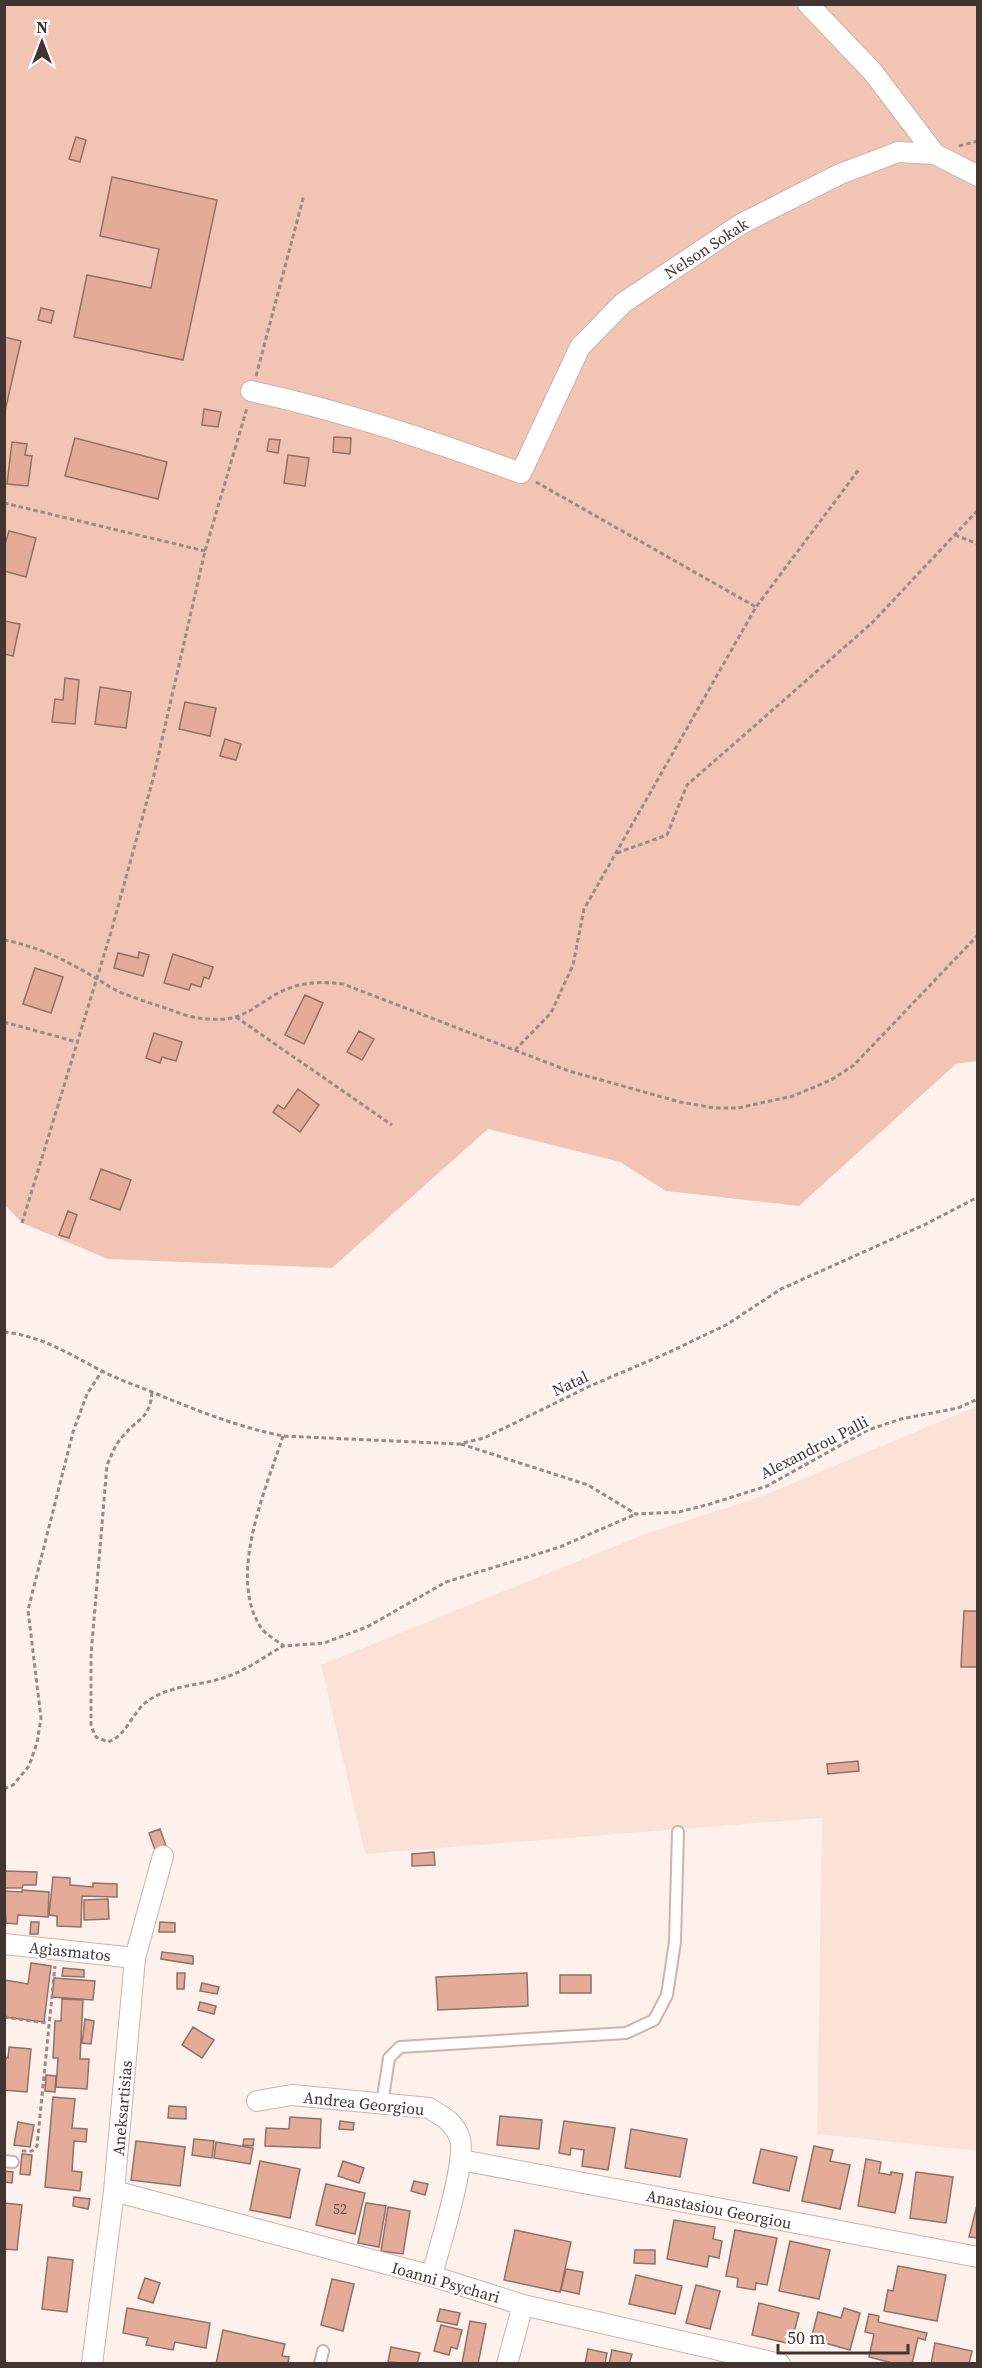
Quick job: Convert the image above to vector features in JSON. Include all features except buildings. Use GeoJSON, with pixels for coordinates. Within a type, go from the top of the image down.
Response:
{"type":"FeatureCollection","features":[{"type":"Feature","properties":{"kind":"street"},"geometry":{"type":"LineString","coordinates":[[808,4],[872,71],[935,154]]}},
{"type":"Feature","properties":{"kind":"street","name":"Nelson Sokak"},"geometry":{"type":"LineString","coordinates":[[521,473],[580,347],[623,303],[741,224],[840,174],[898,152],[935,154],[978,176]]}},
{"type":"Feature","properties":{"kind":"street"},"geometry":{"type":"LineString","coordinates":[[251,391],[291,399],[407,432],[521,473]]}},
{"type":"Feature","properties":{"kind":"street","name":"Aneksartisias"},"geometry":{"type":"LineString","coordinates":[[92,2364],[114,2191],[135,1958],[162,1856]]}},
{"type":"Feature","properties":{"kind":"street","name":"Agiasmatos"},"geometry":{"type":"LineString","coordinates":[[4,1944],[135,1958]]}},
{"type":"Feature","properties":{"kind":"street","name":"Andrea Georgiou"},"geometry":{"type":"LineString","coordinates":[[257,2101],[292,2095],[429,2108],[448,2119],[460,2137],[461,2160],[432,2276]]}},
{"type":"Feature","properties":{"kind":"street","name":"Anastasiou Georgiou"},"geometry":{"type":"LineString","coordinates":[[461,2160],[978,2257]]}},
{"type":"Feature","properties":{"kind":"street","name":"Ioanni Psychari"},"geometry":{"type":"LineString","coordinates":[[114,2191],[432,2276],[523,2305],[780,2364]]}},
{"type":"Feature","properties":{"kind":"street"},"geometry":{"type":"LineString","coordinates":[[507,2364],[523,2305]]}},
{"type":"Feature","properties":{"kind":"lane"},"geometry":{"type":"LineString","coordinates":[[382,2104],[389,2058],[400,2048],[626,2033],[654,2020],[667,1995],[675,1942],[678,1832]]}},
{"type":"Feature","properties":{"kind":"lane"},"geometry":{"type":"LineString","coordinates":[[320,2364],[323,2351]]}},
{"type":"Feature","properties":{"kind":"path"},"geometry":{"type":"LineString","coordinates":[[22,1223],[97,977],[153,779],[205,551],[304,195]]}},
{"type":"Feature","properties":{"kind":"path"},"geometry":{"type":"LineString","coordinates":[[515,1050],[551,1013],[573,965],[584,909],[756,607],[860,468]]}},
{"type":"Feature","properties":{"kind":"path"},"geometry":{"type":"LineString","coordinates":[[521,473],[756,607]]}},
{"type":"Feature","properties":{"kind":"path"},"geometry":{"type":"LineString","coordinates":[[4,502],[205,551]]}},
{"type":"Feature","properties":{"kind":"path"},"geometry":{"type":"LineString","coordinates":[[615,854],[667,835],[687,785],[872,623],[978,510]]}},
{"type":"Feature","properties":{"kind":"path"},"geometry":{"type":"LineString","coordinates":[[954,535],[978,544]]}},
{"type":"Feature","properties":{"kind":"path"},"geometry":{"type":"LineString","coordinates":[[4,940],[44,952],[97,977],[106,985],[139,999],[208,1020],[236,1017],[249,1012],[280,992],[294,986],[309,983],[343,984],[570,1071],[680,1102],[715,1108],[738,1108],[793,1096],[831,1080],[854,1065],[978,935]]}},
{"type":"Feature","properties":{"kind":"path"},"geometry":{"type":"LineString","coordinates":[[236,1017],[392,1125]]}},
{"type":"Feature","properties":{"kind":"path"},"geometry":{"type":"LineString","coordinates":[[4,1022],[77,1042]]}},
{"type":"Feature","properties":{"kind":"path","name":"Natal"},"geometry":{"type":"LineString","coordinates":[[4,1332],[36,1338],[72,1353],[102,1371],[130,1383],[220,1420],[256,1431],[283,1436],[459,1444],[484,1438],[590,1386],[665,1354],[726,1324],[781,1289],[926,1224],[978,1197]]}},
{"type":"Feature","properties":{"kind":"path"},"geometry":{"type":"LineString","coordinates":[[4,1789],[13,1785],[29,1766],[37,1743],[41,1718],[28,1610],[73,1432],[87,1394],[102,1371]]}},
{"type":"Feature","properties":{"kind":"path"},"geometry":{"type":"LineString","coordinates":[[152,1392],[151,1406],[144,1418],[114,1446],[108,1465],[91,1655],[91,1726],[96,1737],[108,1742],[119,1738],[131,1719],[148,1701],[166,1691],[211,1682],[235,1674],[284,1646],[324,1643],[367,1627],[446,1582],[560,1547],[636,1514]]}},
{"type":"Feature","properties":{"kind":"path","name":"Alexandrou Palli"},"geometry":{"type":"LineString","coordinates":[[636,1514],[679,1512],[766,1486],[868,1430],[901,1419],[958,1408],[978,1399]]}},
{"type":"Feature","properties":{"kind":"path"},"geometry":{"type":"LineString","coordinates":[[283,1436],[252,1530],[247,1568],[251,1603],[262,1630],[284,1646]]}},
{"type":"Feature","properties":{"kind":"path"},"geometry":{"type":"LineString","coordinates":[[459,1444],[588,1485],[636,1514]]}},
{"type":"Feature","properties":{"kind":"path"},"geometry":{"type":"LineString","coordinates":[[9,2161],[18,2151],[32,2151],[38,2146],[48,2023],[57,1950]]}},
{"type":"Feature","properties":{"kind":"path"},"geometry":{"type":"LineString","coordinates":[[4,2017],[48,2023]]}},
{"type":"Feature","properties":{"kind":"shaded area"},"geometry":{"type":"Polygon","coordinates":[[[5,5],[977,5],[977,1061],[956,1064],[799,1206],[666,1191],[620,1162],[488,1129],[332,1268],[108,1259],[22,1223],[5,1205],[5,5]]]}},
{"type":"Feature","properties":{"kind":"shaded area"},"geometry":{"type":"Polygon","coordinates":[[[977,1406],[977,2151],[817,2134],[822,1818],[365,1854],[321,1665],[645,1534],[760,1497],[977,1406]]]}}]}
